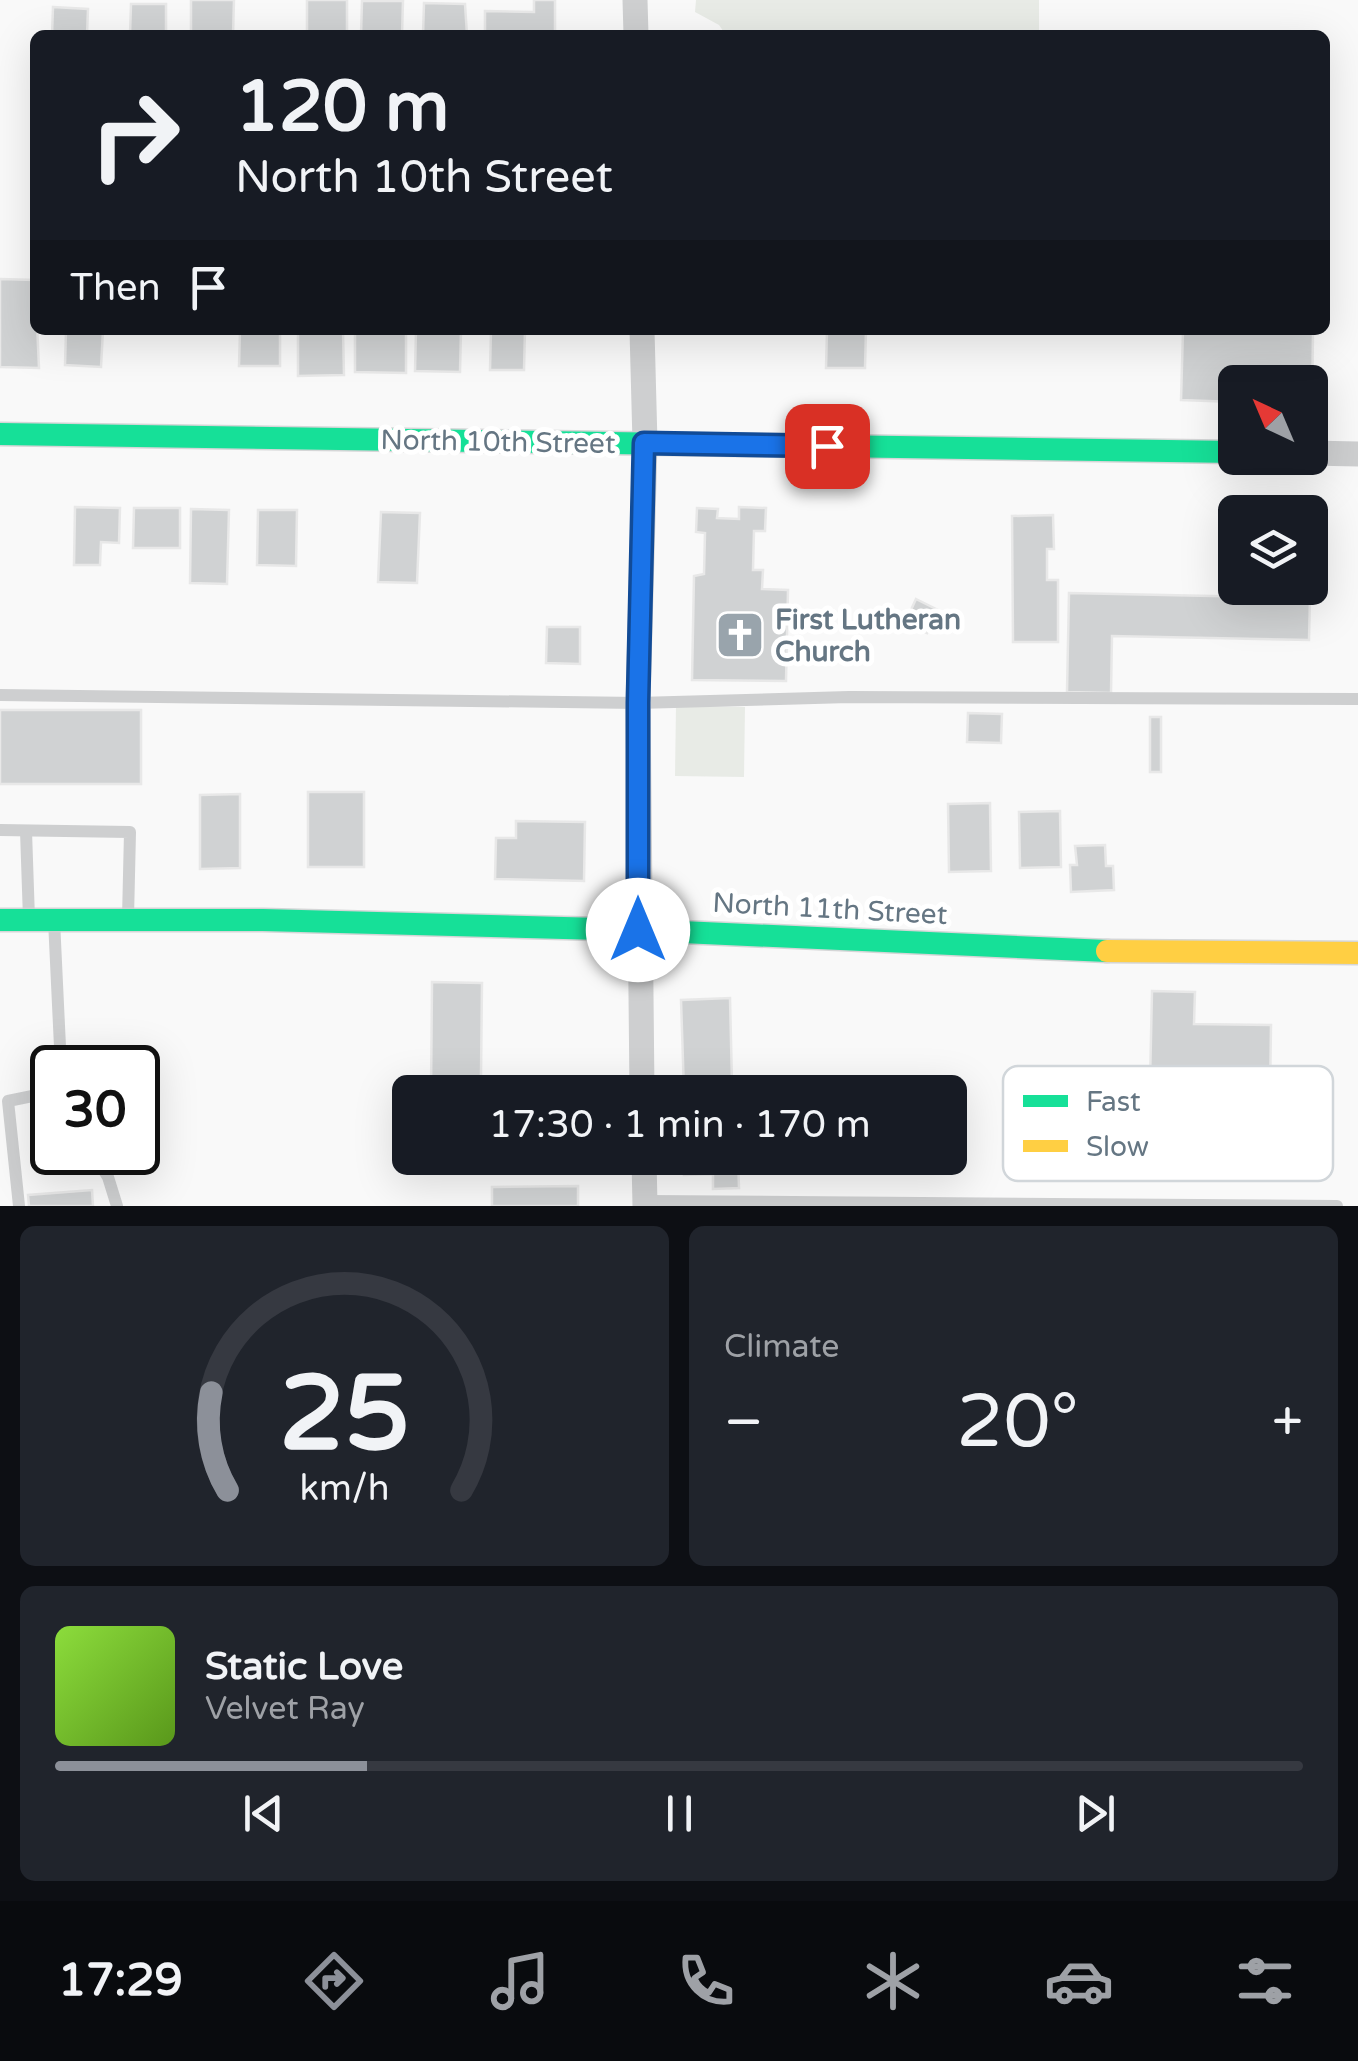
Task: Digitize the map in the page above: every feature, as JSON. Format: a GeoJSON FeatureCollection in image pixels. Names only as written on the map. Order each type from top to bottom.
{"type":"FeatureCollection","features":[{"type":"Feature","properties":{"kind":"street"},"geometry":{"type":"LineString","coordinates":[[636,0],[636,30]]}},
{"type":"Feature","properties":{"kind":"street"},"geometry":{"type":"LineString","coordinates":[[642,335],[644,443],[638,703],[642,1075]]}},
{"type":"Feature","properties":{"kind":"street","name":"North 10th Street"},"geometry":{"type":"LineString","coordinates":[[0,434],[1218,452]]}},
{"type":"Feature","properties":{"kind":"street"},"geometry":{"type":"LineString","coordinates":[[1328,453],[1358,454]]}},
{"type":"Feature","properties":{"kind":"street","name":"North 11th Street"},"geometry":{"type":"LineString","coordinates":[[0,920],[638,930],[1106,951],[1358,953]]}},
{"type":"Feature","properties":{"kind":"street"},"geometry":{"type":"LineString","coordinates":[[644,1175],[645,1204]]}},
{"type":"Feature","properties":{"kind":"lane"},"geometry":{"type":"LineString","coordinates":[[0,695],[638,703],[849,697],[1358,699]]}},
{"type":"Feature","properties":{"kind":"lane"},"geometry":{"type":"LineString","coordinates":[[0,830],[130,832],[128,920]]}},
{"type":"Feature","properties":{"kind":"lane"},"geometry":{"type":"LineString","coordinates":[[26,831],[29,920]]}},
{"type":"Feature","properties":{"kind":"lane"},"geometry":{"type":"LineString","coordinates":[[54,920],[60,1045]]}},
{"type":"Feature","properties":{"kind":"lane"},"geometry":{"type":"LineString","coordinates":[[19,1206],[4,1102],[30,1097]]}},
{"type":"Feature","properties":{"kind":"lane"},"geometry":{"type":"LineString","coordinates":[[0,1175],[16,1173]]}},
{"type":"Feature","properties":{"kind":"lane"},"geometry":{"type":"LineString","coordinates":[[107,1175],[117,1206]]}},
{"type":"Feature","properties":{"kind":"lane"},"geometry":{"type":"LineString","coordinates":[[645,1204],[1337,1206]]}},
{"type":"Feature","properties":{"kind":"shaded area"},"geometry":{"type":"Polygon","coordinates":[[[696,0],[1039,0],[1039,30],[722,30],[695,12],[696,0]]]}},
{"type":"Feature","properties":{"kind":"shaded area"},"geometry":{"type":"Polygon","coordinates":[[[676,706],[745,707],[744,777],[675,776],[676,706]]]}},
{"type":"Feature","properties":{"kind":"building"},"geometry":{"type":"Polygon","coordinates":[[[191,0],[234,0],[233,30],[191,30],[191,0]]]}},
{"type":"Feature","properties":{"kind":"building"},"geometry":{"type":"Polygon","coordinates":[[[307,0],[347,0],[347,30],[307,30],[307,0]]]}},
{"type":"Feature","properties":{"kind":"building"},"geometry":{"type":"Polygon","coordinates":[[[534,0],[555,0],[555,30],[485,30],[485,11],[534,12],[534,0]]]}},
{"type":"Feature","properties":{"kind":"building"},"geometry":{"type":"Polygon","coordinates":[[[362,1],[403,1],[402,30],[361,30],[362,1]]]}},
{"type":"Feature","properties":{"kind":"building"},"geometry":{"type":"Polygon","coordinates":[[[424,3],[465,4],[467,30],[423,30],[424,3]]]}},
{"type":"Feature","properties":{"kind":"building"},"geometry":{"type":"Polygon","coordinates":[[[131,4],[166,4],[166,30],[130,30],[131,4]]]}},
{"type":"Feature","properties":{"kind":"building"},"geometry":{"type":"Polygon","coordinates":[[[53,7],[88,9],[87,30],[52,30],[53,7]]]}},
{"type":"Feature","properties":{"kind":"building"},"geometry":{"type":"Polygon","coordinates":[[[0,279],[30,280],[30,335],[38,335],[39,368],[0,367],[0,279]]]}},
{"type":"Feature","properties":{"kind":"building"},"geometry":{"type":"Polygon","coordinates":[[[66,335],[103,335],[101,367],[65,365],[66,335]]]}},
{"type":"Feature","properties":{"kind":"building"},"geometry":{"type":"Polygon","coordinates":[[[240,335],[280,335],[280,366],[239,366],[240,335]]]}},
{"type":"Feature","properties":{"kind":"building"},"geometry":{"type":"Polygon","coordinates":[[[298,335],[343,335],[344,375],[298,376],[298,335]]]}},
{"type":"Feature","properties":{"kind":"building"},"geometry":{"type":"Polygon","coordinates":[[[355,335],[406,335],[406,373],[355,372],[355,335]]]}},
{"type":"Feature","properties":{"kind":"building"},"geometry":{"type":"Polygon","coordinates":[[[416,335],[461,335],[460,372],[415,371],[416,335]]]}},
{"type":"Feature","properties":{"kind":"building"},"geometry":{"type":"Polygon","coordinates":[[[491,335],[525,335],[524,370],[490,370],[491,335]]]}},
{"type":"Feature","properties":{"kind":"building"},"geometry":{"type":"Polygon","coordinates":[[[827,335],[866,335],[865,368],[826,368],[827,335]]]}},
{"type":"Feature","properties":{"kind":"building"},"geometry":{"type":"Polygon","coordinates":[[[1183,335],[1313,335],[1313,365],[1218,365],[1218,401],[1181,400],[1183,335]]]}},
{"type":"Feature","properties":{"kind":"building"},"geometry":{"type":"Polygon","coordinates":[[[75,507],[120,508],[119,543],[101,542],[100,565],[74,565],[75,507]]]}},
{"type":"Feature","properties":{"kind":"building","name":"First Lutheran Church"},"geometry":{"type":"Polygon","coordinates":[[[739,507],[766,508],[765,531],[754,531],[753,570],[763,570],[762,589],[788,590],[786,681],[692,680],[694,576],[704,574],[705,533],[696,532],[697,508],[718,509],[717,518],[739,519],[739,507]]]}},
{"type":"Feature","properties":{"kind":"building"},"geometry":{"type":"Polygon","coordinates":[[[134,508],[180,508],[180,548],[133,548],[134,508]]]}},
{"type":"Feature","properties":{"kind":"building"},"geometry":{"type":"Polygon","coordinates":[[[191,509],[229,510],[227,584],[190,583],[191,509]]]}},
{"type":"Feature","properties":{"kind":"building"},"geometry":{"type":"Polygon","coordinates":[[[258,510],[297,510],[296,566],[257,565],[258,510]]]}},
{"type":"Feature","properties":{"kind":"building"},"geometry":{"type":"Polygon","coordinates":[[[381,512],[420,513],[417,583],[378,582],[381,512]]]}},
{"type":"Feature","properties":{"kind":"building"},"geometry":{"type":"Polygon","coordinates":[[[1053,515],[1054,549],[1047,549],[1047,580],[1058,580],[1058,642],[1013,642],[1012,516],[1053,515]]]}},
{"type":"Feature","properties":{"kind":"building"},"geometry":{"type":"Polygon","coordinates":[[[1069,593],[1218,596],[1218,605],[1310,605],[1309,640],[1112,636],[1111,693],[1067,692],[1069,593]]]}},
{"type":"Feature","properties":{"kind":"building"},"geometry":{"type":"Polygon","coordinates":[[[916,599],[938,610],[927,633],[905,623],[916,599]]]}},
{"type":"Feature","properties":{"kind":"building"},"geometry":{"type":"Polygon","coordinates":[[[547,627],[580,627],[580,664],[546,663],[547,627]]]}},
{"type":"Feature","properties":{"kind":"building"},"geometry":{"type":"Polygon","coordinates":[[[0,710],[141,710],[141,784],[0,784],[0,710]]]}},
{"type":"Feature","properties":{"kind":"building"},"geometry":{"type":"Polygon","coordinates":[[[968,713],[1002,714],[1001,743],[967,742],[968,713]]]}},
{"type":"Feature","properties":{"kind":"building"},"geometry":{"type":"Polygon","coordinates":[[[1150,717],[1161,717],[1161,772],[1150,772],[1150,717]]]}},
{"type":"Feature","properties":{"kind":"building"},"geometry":{"type":"Polygon","coordinates":[[[308,792],[364,792],[364,867],[308,867],[308,792]]]}},
{"type":"Feature","properties":{"kind":"building"},"geometry":{"type":"Polygon","coordinates":[[[240,794],[240,868],[200,869],[200,795],[240,794]]]}},
{"type":"Feature","properties":{"kind":"building"},"geometry":{"type":"Polygon","coordinates":[[[990,803],[991,871],[949,872],[948,804],[990,803]]]}},
{"type":"Feature","properties":{"kind":"building"},"geometry":{"type":"Polygon","coordinates":[[[1060,811],[1061,867],[1020,868],[1019,812],[1060,811]]]}},
{"type":"Feature","properties":{"kind":"building"},"geometry":{"type":"Polygon","coordinates":[[[516,821],[585,822],[584,881],[495,879],[496,838],[516,838],[516,821]]]}},
{"type":"Feature","properties":{"kind":"building"},"geometry":{"type":"Polygon","coordinates":[[[1105,845],[1106,866],[1113,866],[1114,890],[1071,892],[1070,865],[1077,865],[1075,846],[1105,845]]]}},
{"type":"Feature","properties":{"kind":"building"},"geometry":{"type":"Polygon","coordinates":[[[432,982],[482,983],[481,1075],[431,1075],[432,982]]]}},
{"type":"Feature","properties":{"kind":"building"},"geometry":{"type":"Polygon","coordinates":[[[1152,991],[1195,992],[1194,1024],[1271,1025],[1270,1066],[1150,1066],[1152,991]]]}},
{"type":"Feature","properties":{"kind":"building"},"geometry":{"type":"Polygon","coordinates":[[[730,998],[732,1075],[683,1075],[681,1000],[730,998]]]}},
{"type":"Feature","properties":{"kind":"building"},"geometry":{"type":"Polygon","coordinates":[[[713,1175],[739,1175],[739,1188],[713,1189],[713,1175]]]}},
{"type":"Feature","properties":{"kind":"building"},"geometry":{"type":"Polygon","coordinates":[[[578,1186],[578,1206],[492,1206],[492,1187],[578,1186]]]}},
{"type":"Feature","properties":{"kind":"building"},"geometry":{"type":"Polygon","coordinates":[[[92,1190],[93,1206],[29,1206],[28,1195],[92,1190]]]}},
{"type":"Feature","properties":{"kind":"traffic: fast"},"geometry":{"type":"LineString","coordinates":[[0,434],[1218,452]]}},
{"type":"Feature","properties":{"kind":"traffic: fast"},"geometry":{"type":"LineString","coordinates":[[0,920],[263,920],[638,930],[1107,951]]}},
{"type":"Feature","properties":{"kind":"traffic: slow"},"geometry":{"type":"LineString","coordinates":[[1107,951],[1358,953]]}},
{"type":"Feature","properties":{"kind":"place","name":"First Lutheran Church"},"geometry":{"type":"Point","coordinates":[740,635]}},
{"type":"Feature","properties":{"kind":"route"},"geometry":{"type":"LineString","coordinates":[[638,930],[644,443],[827,446]]}}]}
